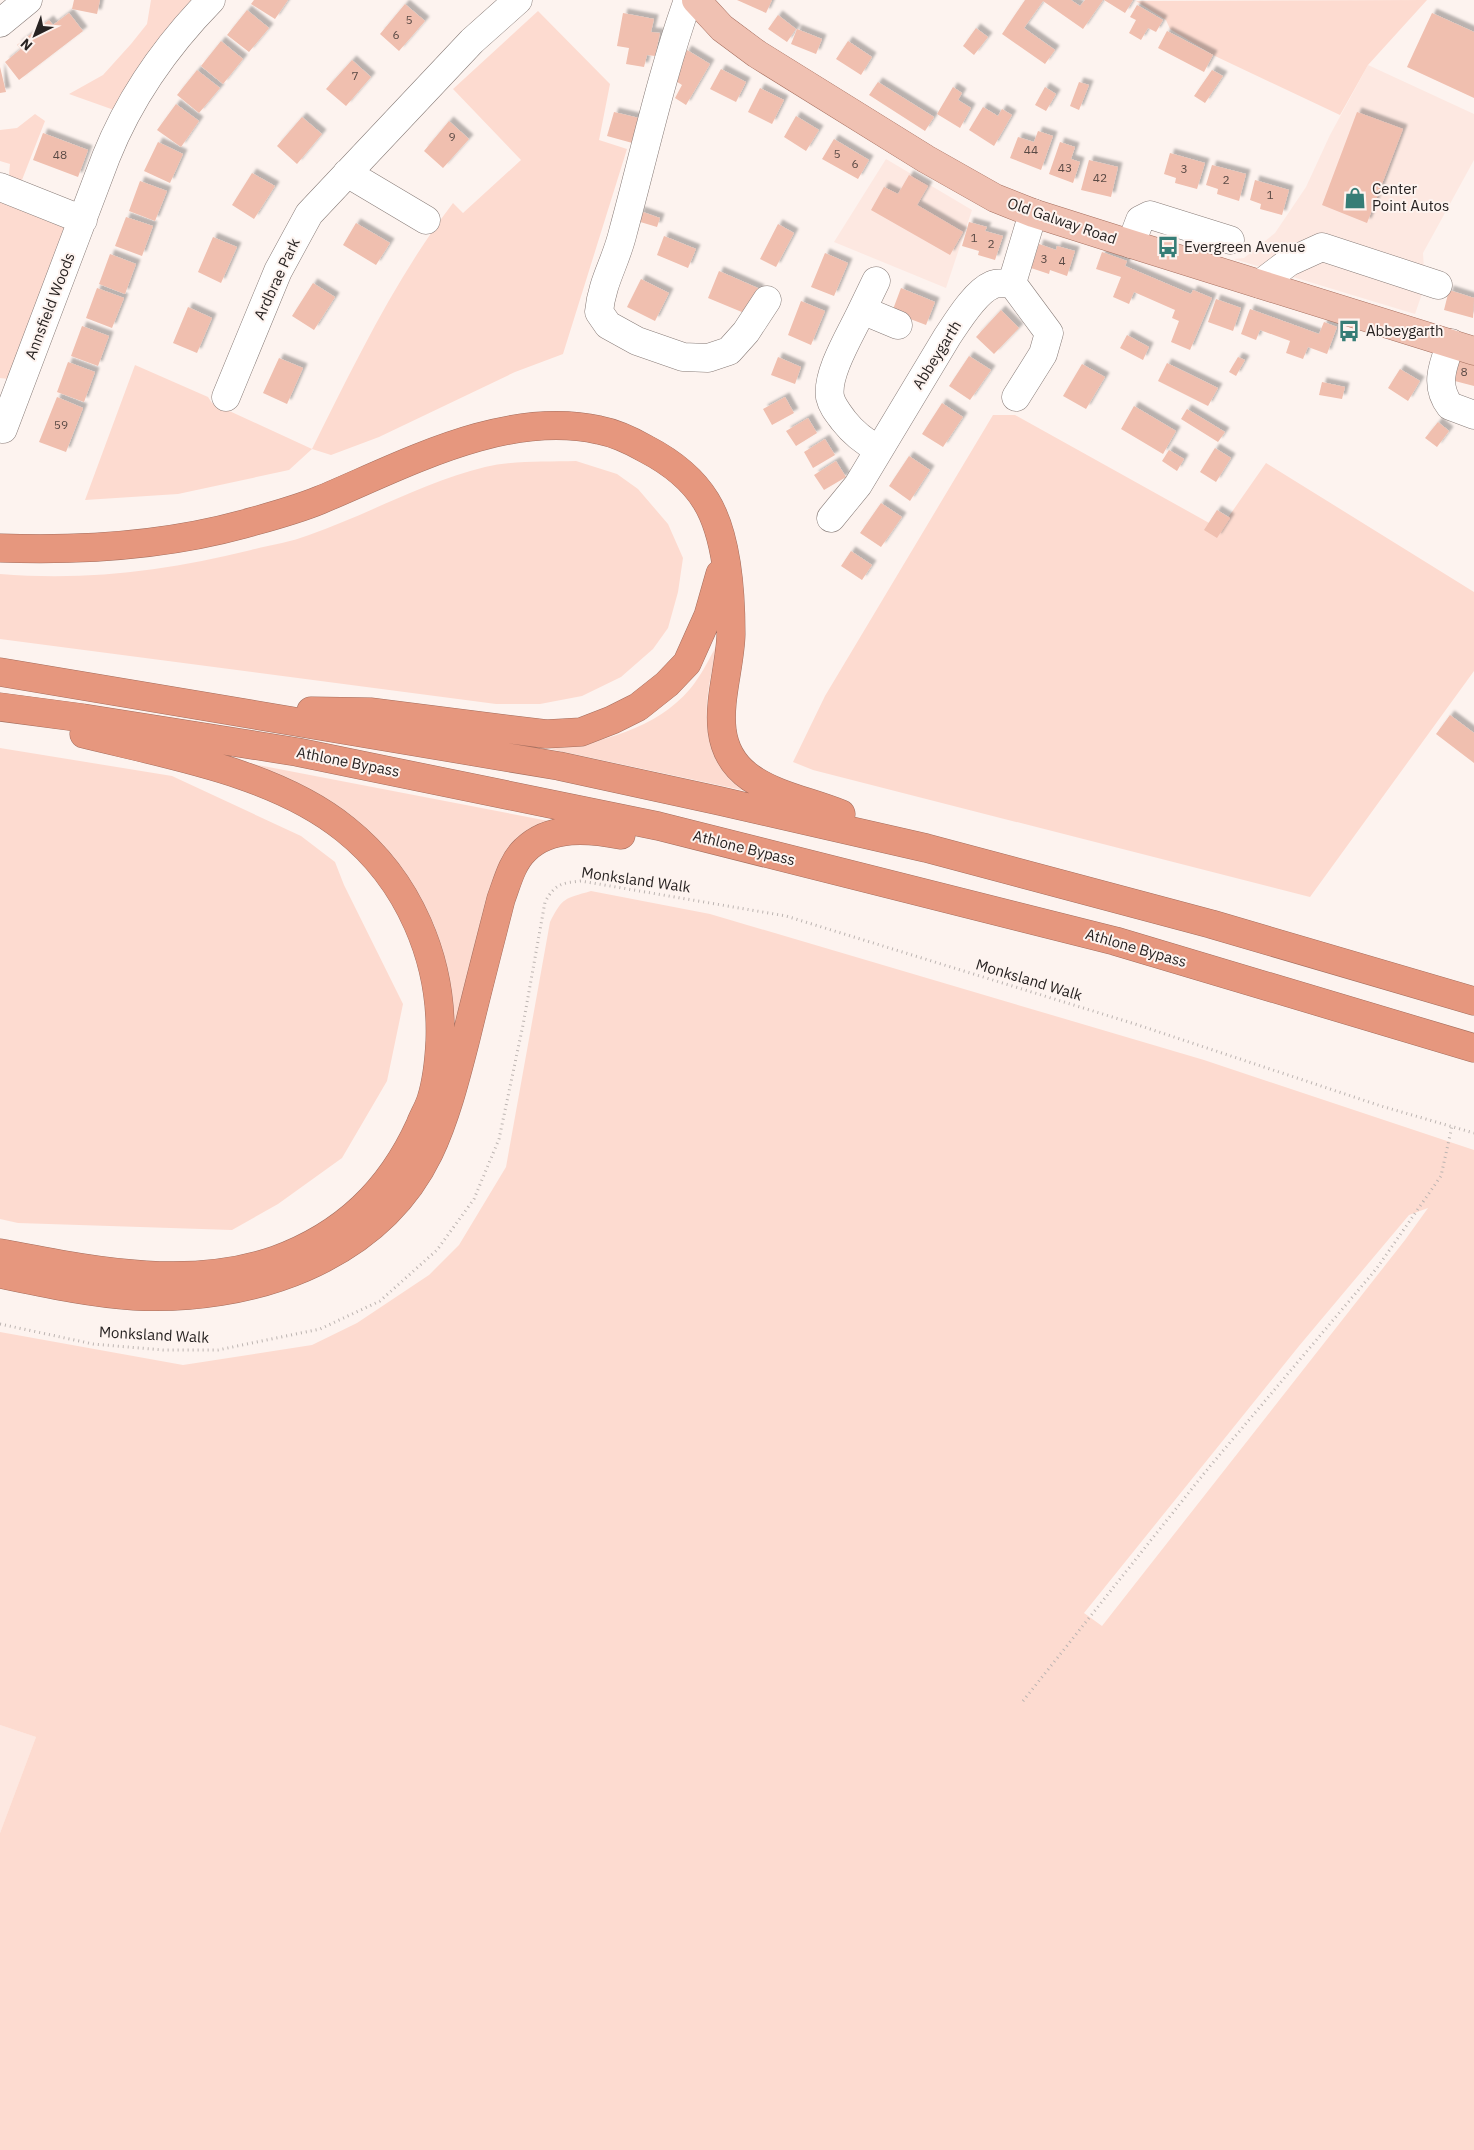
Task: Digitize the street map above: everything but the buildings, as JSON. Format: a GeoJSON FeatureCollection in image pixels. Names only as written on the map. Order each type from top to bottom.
{"type":"FeatureCollection","features":[{"type":"Feature","properties":{"kind":"highway"},"geometry":{"type":"LineString","coordinates":[[0,548],[66,550],[109,548],[152,544],[198,535],[243,524],[317,501],[425,454],[481,436],[530,427],[570,426],[600,430],[633,442],[664,458],[688,479],[705,499],[713,514],[726,553],[731,636],[720,709],[726,746],[736,764],[751,778],[781,793],[828,808],[926,848]]}},
{"type":"Feature","properties":{"kind":"highway"},"geometry":{"type":"LineString","coordinates":[[222,709],[370,712],[546,734],[581,732],[638,707],[667,684],[686,663],[708,616],[726,553]]}},
{"type":"Feature","properties":{"kind":"highway","name":"Athlone Bypass"},"geometry":{"type":"LineString","coordinates":[[0,672],[559,766],[926,848],[1211,924],[1474,1001]]}},
{"type":"Feature","properties":{"kind":"highway"},"geometry":{"type":"LineString","coordinates":[[0,709],[67,730],[220,769],[264,784],[307,804],[345,828],[376,858],[408,901],[427,943],[441,1017],[438,1064],[431,1100],[415,1136],[395,1173],[367,1204],[338,1229],[310,1244],[276,1260],[240,1270],[203,1275],[164,1276],[68,1266],[0,1253]]}},
{"type":"Feature","properties":{"kind":"highway","name":"Athlone Bypass"},"geometry":{"type":"LineString","coordinates":[[0,709],[83,718],[297,752],[658,826],[1114,941],[1474,1048]]}},
{"type":"Feature","properties":{"kind":"highway"},"geometry":{"type":"LineString","coordinates":[[0,1274],[87,1291],[135,1296],[190,1295],[246,1288],[283,1277],[320,1262],[361,1235],[397,1201],[429,1154],[442,1122],[455,1080],[501,899],[511,872],[524,851],[538,840],[561,832],[594,830],[668,845],[732,846]]}},
{"type":"Feature","properties":{"kind":"main road","name":"Old Galway Road"},"geometry":{"type":"LineString","coordinates":[[696,0],[730,35],[795,78],[970,185],[995,198],[1033,213],[1130,244],[1463,347]]}},
{"type":"Feature","properties":{"kind":"street"},"geometry":{"type":"LineString","coordinates":[[0,23],[28,0]]}},
{"type":"Feature","properties":{"kind":"street","name":"Annsfield Woods"},"geometry":{"type":"LineString","coordinates":[[3,429],[8,390],[83,220],[114,135],[143,82],[173,41],[211,0]]}},
{"type":"Feature","properties":{"kind":"street","name":"Ardbrae Park"},"geometry":{"type":"LineString","coordinates":[[226,397],[278,271],[309,214],[472,41],[518,0]]}},
{"type":"Feature","properties":{"kind":"street"},"geometry":{"type":"LineString","coordinates":[[688,0],[670,50],[622,236],[600,293],[598,312],[608,325],[637,341],[683,357],[708,358],[729,351],[746,332],[767,300]]}},
{"type":"Feature","properties":{"kind":"street"},"geometry":{"type":"LineString","coordinates":[[347,173],[426,220]]}},
{"type":"Feature","properties":{"kind":"street"},"geometry":{"type":"LineString","coordinates":[[0,187],[83,220]]}},
{"type":"Feature","properties":{"kind":"street"},"geometry":{"type":"LineString","coordinates":[[1016,397],[1042,354],[1048,333],[1012,284],[1033,213]]}},
{"type":"Feature","properties":{"kind":"street"},"geometry":{"type":"LineString","coordinates":[[1130,244],[1140,220],[1150,215],[1230,240]]}},
{"type":"Feature","properties":{"kind":"street"},"geometry":{"type":"LineString","coordinates":[[1260,284],[1289,262],[1322,247],[1438,285]]}},
{"type":"Feature","properties":{"kind":"street"},"geometry":{"type":"LineString","coordinates":[[876,281],[833,374],[830,397],[833,406],[856,434],[879,450]]}},
{"type":"Feature","properties":{"kind":"street","name":"Abbeygarth"},"geometry":{"type":"LineString","coordinates":[[831,518],[858,485],[947,337],[963,314],[980,294],[992,285],[1012,284]]}},
{"type":"Feature","properties":{"kind":"street"},"geometry":{"type":"LineString","coordinates":[[862,310],[898,325]]}},
{"type":"Feature","properties":{"kind":"street"},"geometry":{"type":"LineString","coordinates":[[1463,347],[1443,364],[1440,385],[1450,406],[1474,415]]}},
{"type":"Feature","properties":{"kind":"path","name":"Monksland Walk"},"geometry":{"type":"LineString","coordinates":[[0,1324],[93,1344],[163,1350],[218,1350],[320,1329],[380,1300],[437,1250],[474,1199],[499,1139],[523,1025],[545,902],[551,891],[562,883],[581,881],[786,916],[1135,1024],[1381,1106],[1474,1133]]}},
{"type":"Feature","properties":{"kind":"path"},"geometry":{"type":"LineString","coordinates":[[1023,1701],[1206,1471],[1377,1268],[1441,1176],[1452,1126]]}},
{"type":"Feature","properties":{"kind":"shaded area"},"geometry":{"type":"Polygon","coordinates":[[[151,0],[197,0],[114,110],[69,94],[103,75],[131,44],[147,24],[151,0]]]}},
{"type":"Feature","properties":{"kind":"shaded area"},"geometry":{"type":"Polygon","coordinates":[[[1427,0],[1368,65],[1340,115],[1215,56],[1170,29],[1166,20],[1136,1],[1427,0]]]}},
{"type":"Feature","properties":{"kind":"shaded area"},"geometry":{"type":"Polygon","coordinates":[[[538,11],[610,84],[599,140],[627,149],[563,354],[515,372],[379,437],[331,455],[312,449],[394,291],[432,231],[453,203],[463,213],[521,160],[453,89],[538,11]]]}},
{"type":"Feature","properties":{"kind":"shaded area"},"geometry":{"type":"Polygon","coordinates":[[[1368,65],[1474,114],[1474,160],[1423,253],[1425,285],[1415,314],[1234,259],[1244,258],[1275,233],[1306,187],[1330,135],[1368,65]]]}},
{"type":"Feature","properties":{"kind":"shaded area"},"geometry":{"type":"Polygon","coordinates":[[[35,114],[45,121],[20,185],[11,180],[9,174],[10,164],[0,161],[0,130],[17,128],[35,114]]]}},
{"type":"Feature","properties":{"kind":"shaded area"},"geometry":{"type":"Polygon","coordinates":[[[886,159],[972,210],[946,288],[834,242],[886,159]]]}},
{"type":"Feature","properties":{"kind":"shaded area"},"geometry":{"type":"Polygon","coordinates":[[[0,201],[65,226],[9,379],[0,378],[0,201]]]}},
{"type":"Feature","properties":{"kind":"shaded area"},"geometry":{"type":"Polygon","coordinates":[[[135,365],[208,397],[212,403],[312,449],[289,470],[178,494],[85,500],[135,365]]]}},
{"type":"Feature","properties":{"kind":"shaded area"},"geometry":{"type":"Polygon","coordinates":[[[993,415],[1015,415],[1220,529],[1266,463],[1474,592],[1474,671],[1310,897],[813,770],[793,762],[825,696],[993,415]]]}},
{"type":"Feature","properties":{"kind":"shaded area"},"geometry":{"type":"Polygon","coordinates":[[[576,461],[617,474],[638,489],[668,524],[683,558],[678,592],[668,628],[653,649],[621,677],[582,696],[540,704],[496,704],[0,639],[0,574],[32,576],[95,575],[188,564],[288,542],[331,527],[462,473],[485,467],[519,462],[576,461]]]}},
{"type":"Feature","properties":{"kind":"shaded area"},"geometry":{"type":"Polygon","coordinates":[[[718,643],[707,700],[708,729],[711,743],[719,761],[746,791],[550,749],[607,738],[644,724],[661,714],[690,689],[718,643]]]}},
{"type":"Feature","properties":{"kind":"shaded area"},"geometry":{"type":"Polygon","coordinates":[[[0,748],[172,776],[301,836],[335,862],[344,885],[403,1004],[387,1081],[342,1158],[278,1204],[232,1230],[18,1223],[0,1219],[0,748]]]}},
{"type":"Feature","properties":{"kind":"shaded area"},"geometry":{"type":"Polygon","coordinates":[[[242,762],[554,822],[537,833],[452,1063],[446,963],[435,927],[422,900],[404,872],[378,843],[242,762]]]}},
{"type":"Feature","properties":{"kind":"shaded area"},"geometry":{"type":"Polygon","coordinates":[[[591,891],[710,914],[1204,1060],[1474,1150],[1474,2150],[0,2150],[0,1833],[36,1737],[0,1725],[0,1332],[183,1365],[312,1345],[357,1323],[429,1275],[459,1245],[506,1167],[550,922],[565,900],[591,891]],[[1428,1208],[1409,1215],[1299,1346],[1084,1613],[1102,1626],[1405,1240],[1428,1208]]]}},
{"type":"Feature","properties":{"kind":"shaded area"},"geometry":{"type":"Polygon","coordinates":[[[0,1725],[36,1737],[0,1833],[0,1725]]]}},
{"type":"Feature","properties":{"kind":"place","name":"Center Point Autos"},"geometry":{"type":"Point","coordinates":[1355,198]}},
{"type":"Feature","properties":{"kind":"place","name":"Evergreen Avenue"},"geometry":{"type":"Point","coordinates":[1168,247]}},
{"type":"Feature","properties":{"kind":"place","name":"Abbeygarth"},"geometry":{"type":"Point","coordinates":[1349,331]}}]}
